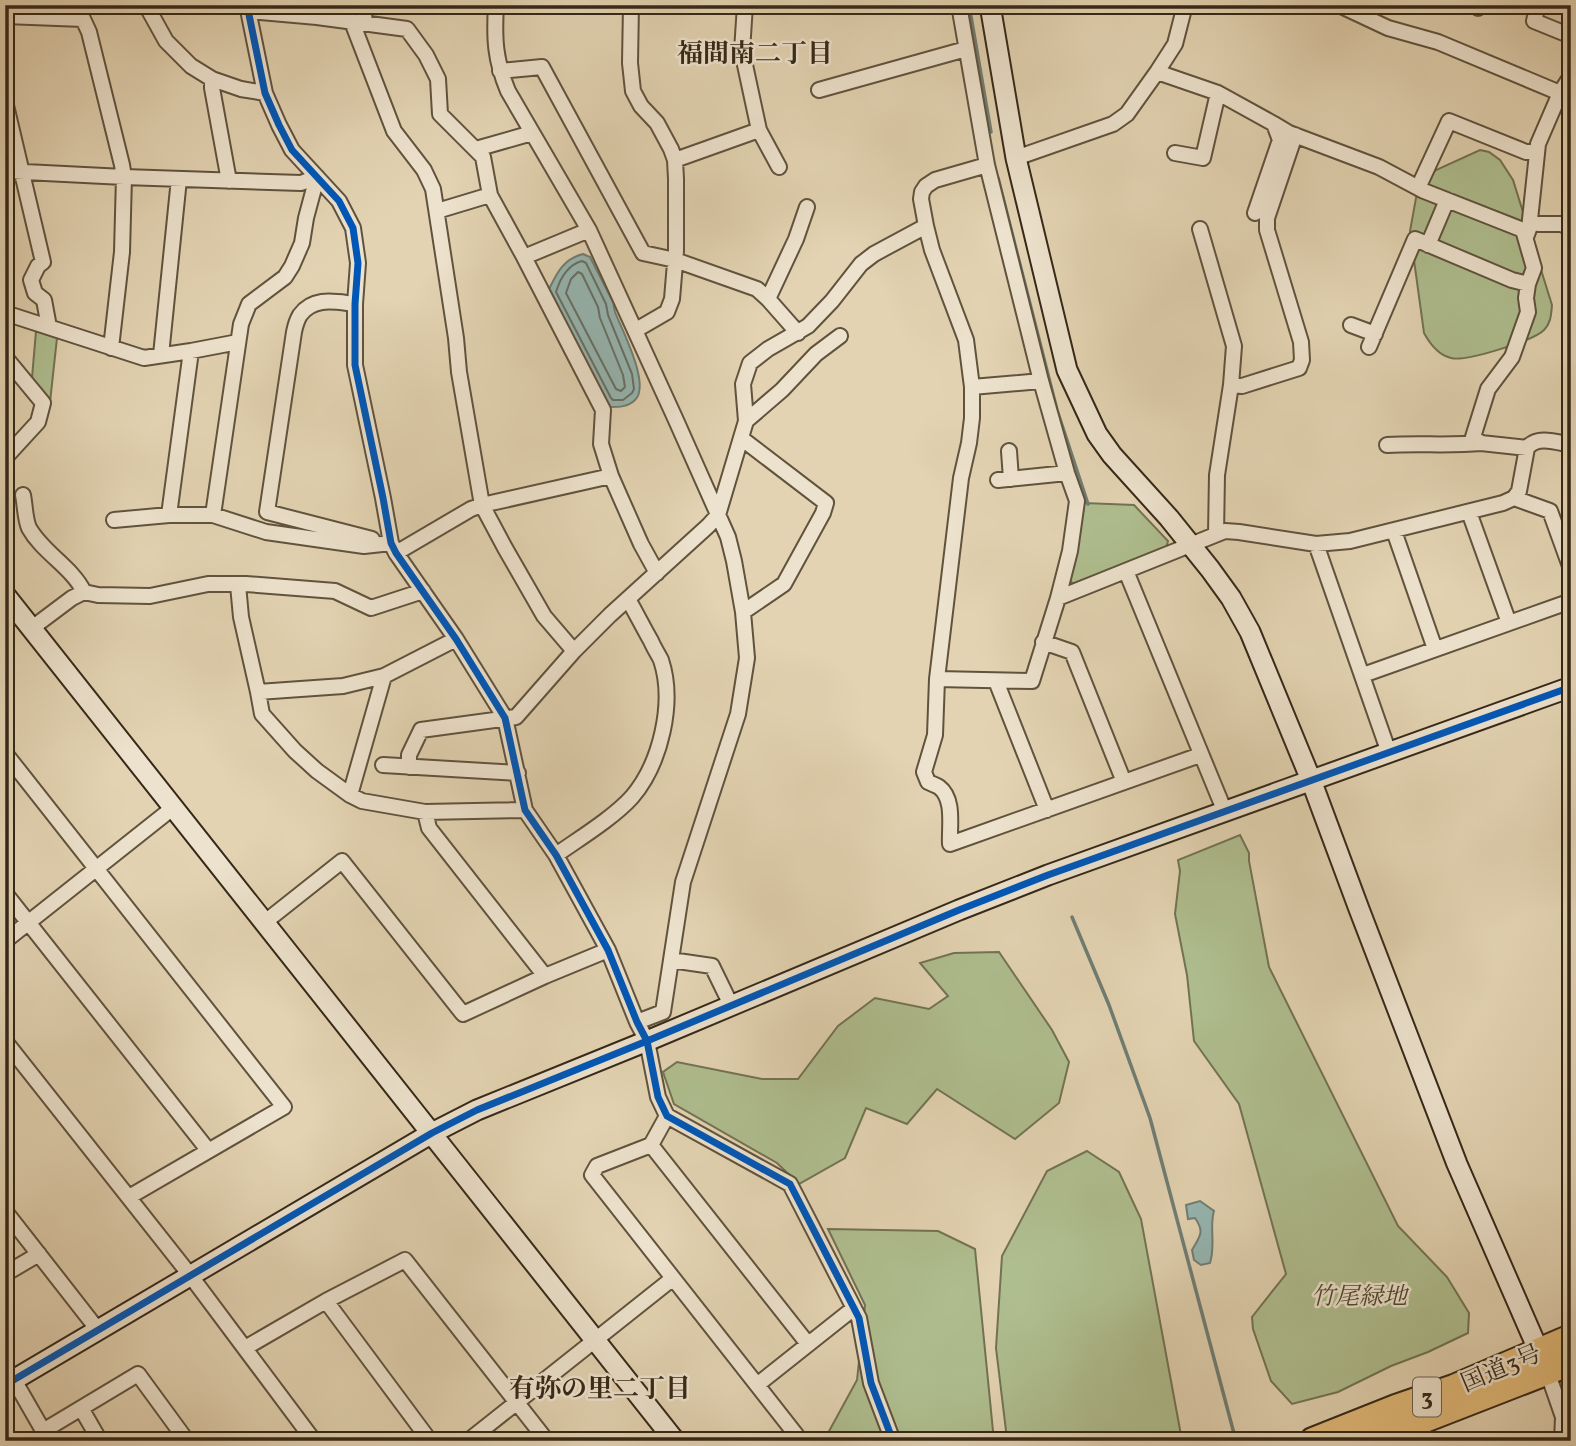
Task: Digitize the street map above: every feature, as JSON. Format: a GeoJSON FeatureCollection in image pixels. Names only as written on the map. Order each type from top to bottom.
{"type":"FeatureCollection","features":[{"type":"Feature","properties":{"kind":"highway","name":"国道3号"},"geometry":{"type":"LineString","coordinates":[[1368,1441],[1553,1361],[1571,1338]]}},
{"type":"Feature","properties":{"kind":"highway","name":"国道3号"},"geometry":{"type":"LineString","coordinates":[[1313,1441],[1454,1388],[1553,1361]]}},
{"type":"Feature","properties":{"kind":"street"},"geometry":{"type":"LineString","coordinates":[[146,5],[166,41],[191,66],[212,79],[241,89],[265,93]]}},
{"type":"Feature","properties":{"kind":"street"},"geometry":{"type":"LineString","coordinates":[[363,5],[359,22],[394,131],[424,170],[433,189],[459,372],[482,505],[544,616],[574,651]]}},
{"type":"Feature","properties":{"kind":"street"},"geometry":{"type":"LineString","coordinates":[[496,5],[495,49],[508,91],[590,230],[636,330],[728,537],[743,612],[747,658],[738,714],[683,882],[663,1013],[637,1022]]}},
{"type":"Feature","properties":{"kind":"street"},"geometry":{"type":"LineString","coordinates":[[631,5],[630,63],[633,91],[641,106],[657,123],[675,160],[676,251],[672,299],[667,312],[636,330]]}},
{"type":"Feature","properties":{"kind":"street"},"geometry":{"type":"LineString","coordinates":[[745,5],[742,51],[759,130],[779,167]]}},
{"type":"Feature","properties":{"kind":"street"},"geometry":{"type":"LineString","coordinates":[[990,5],[1016,158],[1067,370],[1097,435],[1192,545],[1231,598],[1250,632],[1311,780],[1457,1164],[1553,1361],[1563,1417],[1562,1441]]}},
{"type":"Feature","properties":{"kind":"street"},"geometry":{"type":"LineString","coordinates":[[1016,158],[1113,124],[1127,114],[1175,44],[1185,5]]}},
{"type":"Feature","properties":{"kind":"street"},"geometry":{"type":"LineString","coordinates":[[1538,5],[1534,21],[1571,36]]}},
{"type":"Feature","properties":{"kind":"street"},"geometry":{"type":"LineString","coordinates":[[937,679],[1031,681],[1058,598],[1070,551],[1077,501],[1066,473],[1041,381],[987,165],[960,6]]}},
{"type":"Feature","properties":{"kind":"street"},"geometry":{"type":"LineString","coordinates":[[1347,7],[1388,28],[1438,42],[1560,93]]}},
{"type":"Feature","properties":{"kind":"street"},"geometry":{"type":"LineString","coordinates":[[657,573],[611,476],[601,444],[603,410],[490,195],[483,157],[440,114],[438,79],[426,55],[407,29],[359,22],[316,11],[248,8],[265,93],[292,150],[339,201],[353,228],[358,263],[355,365],[393,548],[456,639],[505,718],[526,810],[556,855],[608,950],[647,1041],[658,1097],[667,1116],[790,1184],[859,1318],[870,1383],[892,1441]]}},
{"type":"Feature","properties":{"kind":"street"},"geometry":{"type":"LineString","coordinates":[[5,16],[83,19],[89,32],[124,177],[122,252],[111,348]]}},
{"type":"Feature","properties":{"kind":"street"},"geometry":{"type":"LineString","coordinates":[[819,90],[966,49]]}},
{"type":"Feature","properties":{"kind":"street"},"geometry":{"type":"LineString","coordinates":[[500,71],[542,67],[643,253],[675,260],[757,289],[798,333]]}},
{"type":"Feature","properties":{"kind":"street"},"geometry":{"type":"LineString","coordinates":[[1157,72],[1218,93],[1295,135],[1379,167],[1419,188],[1523,230],[1534,268],[1526,298],[1528,312],[1512,358],[1488,389],[1473,437],[1481,443]]}},
{"type":"Feature","properties":{"kind":"street"},"geometry":{"type":"LineString","coordinates":[[1526,237],[1538,144],[1560,93],[1571,76]]}},
{"type":"Feature","properties":{"kind":"street"},"geometry":{"type":"LineString","coordinates":[[212,79],[229,181]]}},
{"type":"Feature","properties":{"kind":"street"},"geometry":{"type":"LineString","coordinates":[[1175,153],[1203,158],[1218,93]]}},
{"type":"Feature","properties":{"kind":"street"},"geometry":{"type":"LineString","coordinates":[[5,100],[43,261],[31,280],[35,293],[44,300],[49,327]]}},
{"type":"Feature","properties":{"kind":"street"},"geometry":{"type":"LineString","coordinates":[[1419,188],[1449,121],[1526,152],[1537,152]]}},
{"type":"Feature","properties":{"kind":"street"},"geometry":{"type":"LineString","coordinates":[[1255,213],[1280,140],[1274,124]]}},
{"type":"Feature","properties":{"kind":"street"},"geometry":{"type":"LineString","coordinates":[[675,160],[759,130]]}},
{"type":"Feature","properties":{"kind":"street"},"geometry":{"type":"LineString","coordinates":[[477,149],[532,133]]}},
{"type":"Feature","properties":{"kind":"street"},"geometry":{"type":"LineString","coordinates":[[1231,385],[1242,386],[1299,368],[1302,360],[1301,342],[1267,230],[1267,218],[1295,135]]}},
{"type":"Feature","properties":{"kind":"street"},"geometry":{"type":"LineString","coordinates":[[987,165],[935,180],[926,186],[921,200],[932,250],[966,340],[972,387],[972,418],[961,478],[937,679],[935,735],[924,772],[928,782],[946,795],[950,844],[1200,755]]}},
{"type":"Feature","properties":{"kind":"street"},"geometry":{"type":"LineString","coordinates":[[5,171],[301,183],[317,177]]}},
{"type":"Feature","properties":{"kind":"street"},"geometry":{"type":"LineString","coordinates":[[213,515],[241,324],[249,304],[285,277],[292,266],[302,243],[317,177]]}},
{"type":"Feature","properties":{"kind":"street"},"geometry":{"type":"LineString","coordinates":[[161,355],[179,179]]}},
{"type":"Feature","properties":{"kind":"street"},"geometry":{"type":"LineString","coordinates":[[437,211],[490,195]]}},
{"type":"Feature","properties":{"kind":"street"},"geometry":{"type":"LineString","coordinates":[[1428,244],[1447,200]]}},
{"type":"Feature","properties":{"kind":"street"},"geometry":{"type":"LineString","coordinates":[[768,299],[796,239],[807,207]]}},
{"type":"Feature","properties":{"kind":"street"},"geometry":{"type":"LineString","coordinates":[[1538,224],[1561,224],[1571,228]]}},
{"type":"Feature","properties":{"kind":"street"},"geometry":{"type":"LineString","coordinates":[[409,767],[409,755],[421,730],[516,718],[574,651],[708,526],[718,515],[746,421],[743,384],[750,363],[768,349],[808,326],[861,264],[926,226]]}},
{"type":"Feature","properties":{"kind":"street"},"geometry":{"type":"LineString","coordinates":[[1200,229],[1234,346],[1231,385],[1217,475],[1216,534]]}},
{"type":"Feature","properties":{"kind":"street"},"geometry":{"type":"LineString","coordinates":[[524,257],[590,230]]}},
{"type":"Feature","properties":{"kind":"street"},"geometry":{"type":"LineString","coordinates":[[1351,325],[1372,341],[1415,239],[1512,280],[1528,284]]}},
{"type":"Feature","properties":{"kind":"street"},"geometry":{"type":"LineString","coordinates":[[355,304],[324,301],[313,304],[300,315],[293,332],[267,512],[393,548]]}},
{"type":"Feature","properties":{"kind":"street"},"geometry":{"type":"LineString","coordinates":[[5,313],[144,358],[238,342]]}},
{"type":"Feature","properties":{"kind":"street"},"geometry":{"type":"LineString","coordinates":[[746,421],[782,390],[816,354],[840,336]]}},
{"type":"Feature","properties":{"kind":"street"},"geometry":{"type":"LineString","coordinates":[[169,515],[191,351]]}},
{"type":"Feature","properties":{"kind":"street"},"geometry":{"type":"LineString","coordinates":[[5,357],[43,403],[38,422],[5,458]]}},
{"type":"Feature","properties":{"kind":"street"},"geometry":{"type":"LineString","coordinates":[[972,387],[1041,381]]}},
{"type":"Feature","properties":{"kind":"street"},"geometry":{"type":"LineString","coordinates":[[741,438],[825,503],[823,513],[784,584],[743,612]]}},
{"type":"Feature","properties":{"kind":"street"},"geometry":{"type":"LineString","coordinates":[[1058,598],[1225,531],[1316,544],[1350,541],[1503,503],[1514,498],[1519,491],[1527,448],[1531,442],[1537,440],[1571,444]]}},
{"type":"Feature","properties":{"kind":"street"},"geometry":{"type":"LineString","coordinates":[[1387,445],[1481,443],[1527,448]]}},
{"type":"Feature","properties":{"kind":"street"},"geometry":{"type":"LineString","coordinates":[[1009,451],[1005,479],[1066,473]]}},
{"type":"Feature","properties":{"kind":"street"},"geometry":{"type":"LineString","coordinates":[[114,520],[169,515],[213,515],[266,532],[393,548],[482,505],[611,476]]}},
{"type":"Feature","properties":{"kind":"street"},"geometry":{"type":"LineString","coordinates":[[23,495],[29,527],[51,555],[79,581],[85,592]]}},
{"type":"Feature","properties":{"kind":"street"},"geometry":{"type":"LineString","coordinates":[[1514,498],[1550,511],[1571,569]]}},
{"type":"Feature","properties":{"kind":"street"},"geometry":{"type":"LineString","coordinates":[[1469,512],[1508,624]]}},
{"type":"Feature","properties":{"kind":"street"},"geometry":{"type":"LineString","coordinates":[[1394,531],[1436,649]]}},
{"type":"Feature","properties":{"kind":"street"},"geometry":{"type":"LineString","coordinates":[[1316,544],[1390,753]]}},
{"type":"Feature","properties":{"kind":"street"},"geometry":{"type":"LineString","coordinates":[[1126,571],[1225,812]]}},
{"type":"Feature","properties":{"kind":"street"},"geometry":{"type":"LineString","coordinates":[[32,628],[72,598],[85,592],[98,595],[150,596],[208,584],[246,584],[335,591],[370,608],[423,591]]}},
{"type":"Feature","properties":{"kind":"street"},"geometry":{"type":"LineString","coordinates":[[238,585],[241,617],[261,714],[317,771],[350,795],[376,804],[425,812],[526,810]]}},
{"type":"Feature","properties":{"kind":"street"},"geometry":{"type":"LineString","coordinates":[[5,594],[675,1441]]}},
{"type":"Feature","properties":{"kind":"street"},"geometry":{"type":"LineString","coordinates":[[556,855],[634,795],[660,745],[666,706],[660,660],[628,599]]}},
{"type":"Feature","properties":{"kind":"street"},"geometry":{"type":"LineString","coordinates":[[1363,675],[1571,601]]}},
{"type":"Feature","properties":{"kind":"street"},"geometry":{"type":"LineString","coordinates":[[258,692],[344,686],[384,676],[456,639]]}},
{"type":"Feature","properties":{"kind":"street"},"geometry":{"type":"LineString","coordinates":[[1043,642],[1072,652],[1124,782]]}},
{"type":"Feature","properties":{"kind":"street"},"geometry":{"type":"LineString","coordinates":[[350,795],[384,676]]}},
{"type":"Feature","properties":{"kind":"street"},"geometry":{"type":"LineString","coordinates":[[996,681],[1047,810]]}},
{"type":"Feature","properties":{"kind":"street"},"geometry":{"type":"LineString","coordinates":[[187,1441],[138,1374],[81,1408],[46,1436],[10,1382],[432,1133],[477,1110],[1048,875],[1571,687]]}},
{"type":"Feature","properties":{"kind":"street"},"geometry":{"type":"LineString","coordinates":[[5,753],[284,1107],[129,1197]]}},
{"type":"Feature","properties":{"kind":"street"},"geometry":{"type":"LineString","coordinates":[[383,765],[518,773]]}},
{"type":"Feature","properties":{"kind":"street"},"geometry":{"type":"LineString","coordinates":[[5,941],[174,807]]}},
{"type":"Feature","properties":{"kind":"street"},"geometry":{"type":"LineString","coordinates":[[425,812],[429,828],[545,976]]}},
{"type":"Feature","properties":{"kind":"street"},"geometry":{"type":"LineString","coordinates":[[265,922],[342,861],[463,1014],[608,950]]}},
{"type":"Feature","properties":{"kind":"street"},"geometry":{"type":"LineString","coordinates":[[5,893],[208,1150]]}},
{"type":"Feature","properties":{"kind":"street"},"geometry":{"type":"LineString","coordinates":[[671,960],[712,966],[731,1005]]}},
{"type":"Feature","properties":{"kind":"street"},"geometry":{"type":"LineString","coordinates":[[5,1041],[190,1275],[314,1441]]}},
{"type":"Feature","properties":{"kind":"street"},"geometry":{"type":"LineString","coordinates":[[667,1116],[651,1145],[597,1166],[592,1175],[801,1441]]}},
{"type":"Feature","properties":{"kind":"street"},"geometry":{"type":"LineString","coordinates":[[651,1145],[808,1344]]}},
{"type":"Feature","properties":{"kind":"street"},"geometry":{"type":"LineString","coordinates":[[5,1211],[98,1330]]}},
{"type":"Feature","properties":{"kind":"street"},"geometry":{"type":"LineString","coordinates":[[5,1275],[39,1254]]}},
{"type":"Feature","properties":{"kind":"street"},"geometry":{"type":"LineString","coordinates":[[244,1348],[405,1260],[547,1441]]}},
{"type":"Feature","properties":{"kind":"street"},"geometry":{"type":"LineString","coordinates":[[468,1441],[672,1279]]}},
{"type":"Feature","properties":{"kind":"street"},"geometry":{"type":"LineString","coordinates":[[326,1301],[429,1441]]}},
{"type":"Feature","properties":{"kind":"street"},"geometry":{"type":"LineString","coordinates":[[757,1385],[854,1308]]}},
{"type":"Feature","properties":{"kind":"street"},"geometry":{"type":"LineString","coordinates":[[81,1408],[100,1441]]}},
{"type":"Feature","properties":{"kind":"green space"},"geometry":{"type":"Polygon","coordinates":[[[1480,150],[1489,152],[1500,160],[1513,180],[1552,305],[1551,315],[1544,330],[1527,340],[1484,354],[1451,358],[1435,348],[1424,333],[1410,231],[1416,198],[1425,179],[1436,170],[1480,150]]]}},
{"type":"Feature","properties":{"kind":"green space"},"geometry":{"type":"Polygon","coordinates":[[[36,331],[57,338],[50,402],[32,378],[36,331]]]}},
{"type":"Feature","properties":{"kind":"green space"},"geometry":{"type":"Polygon","coordinates":[[[1084,503],[1134,505],[1168,541],[1166,549],[1075,584],[1068,581],[1084,503]]]}},
{"type":"Feature","properties":{"kind":"green space","name":"竹尾緑地"},"geometry":{"type":"Polygon","coordinates":[[[1240,835],[1249,853],[1269,967],[1398,1226],[1447,1277],[1469,1313],[1468,1333],[1338,1392],[1292,1404],[1271,1381],[1253,1329],[1252,1317],[1286,1274],[1239,1104],[1194,1041],[1187,975],[1175,914],[1180,871],[1178,860],[1240,835]]]}},
{"type":"Feature","properties":{"kind":"green space"},"geometry":{"type":"Polygon","coordinates":[[[999,952],[1052,1030],[1069,1062],[1059,1103],[1015,1139],[937,1089],[907,1124],[866,1108],[845,1158],[799,1184],[777,1163],[674,1104],[663,1072],[677,1062],[762,1079],[798,1079],[838,1026],[875,998],[929,1009],[948,996],[920,963],[954,953],[999,952]]]}},
{"type":"Feature","properties":{"kind":"green space"},"geometry":{"type":"Polygon","coordinates":[[[1087,1151],[1119,1172],[1141,1219],[1181,1435],[1175,1441],[1007,1439],[996,1348],[1002,1256],[1047,1171],[1087,1151]]]}},
{"type":"Feature","properties":{"kind":"green space"},"geometry":{"type":"Polygon","coordinates":[[[828,1229],[938,1231],[975,1249],[994,1441],[832,1441],[827,1435],[857,1380],[865,1305],[828,1229]]]}},
{"type":"Feature","properties":{"kind":"water"},"geometry":{"type":"Polygon","coordinates":[[[583,254],[590,257],[613,302],[638,370],[639,393],[635,400],[620,407],[609,407],[548,291],[566,263],[583,254]]]}},
{"type":"Feature","properties":{"kind":"water"},"geometry":{"type":"Polygon","coordinates":[[[1200,1201],[1214,1211],[1210,1263],[1201,1265],[1194,1260],[1192,1250],[1199,1237],[1200,1227],[1195,1218],[1188,1219],[1186,1205],[1200,1201]]]}},
{"type":"Feature","properties":{"kind":"waterway"},"geometry":{"type":"LineString","coordinates":[[969,5],[991,132]]}},
{"type":"Feature","properties":{"kind":"waterway"},"geometry":{"type":"LineString","coordinates":[[998,178],[1057,410],[1088,504]]}},
{"type":"Feature","properties":{"kind":"waterway"},"geometry":{"type":"LineString","coordinates":[[1072,917],[1109,1005],[1150,1118],[1236,1441]]}},
{"type":"Feature","properties":{"kind":"cycle path"},"geometry":{"type":"LineString","coordinates":[[247,5],[265,93],[279,125],[292,150],[339,201],[353,228],[358,263],[355,365],[391,543],[505,718],[525,810],[556,855],[608,950],[647,1041],[658,1097],[667,1116],[790,1184],[859,1318],[871,1383],[893,1441]]}},
{"type":"Feature","properties":{"kind":"cycle path"},"geometry":{"type":"LineString","coordinates":[[5,1385],[432,1133],[477,1110],[1048,875],[1571,687]]}},
{"type":"Feature","properties":{"kind":"district","name":"福間南二丁目"},"geometry":{"type":"Point","coordinates":[755,53]}},
{"type":"Feature","properties":{"kind":"district","name":"有弥の里二丁目"},"geometry":{"type":"Point","coordinates":[600,1388]}}]}
